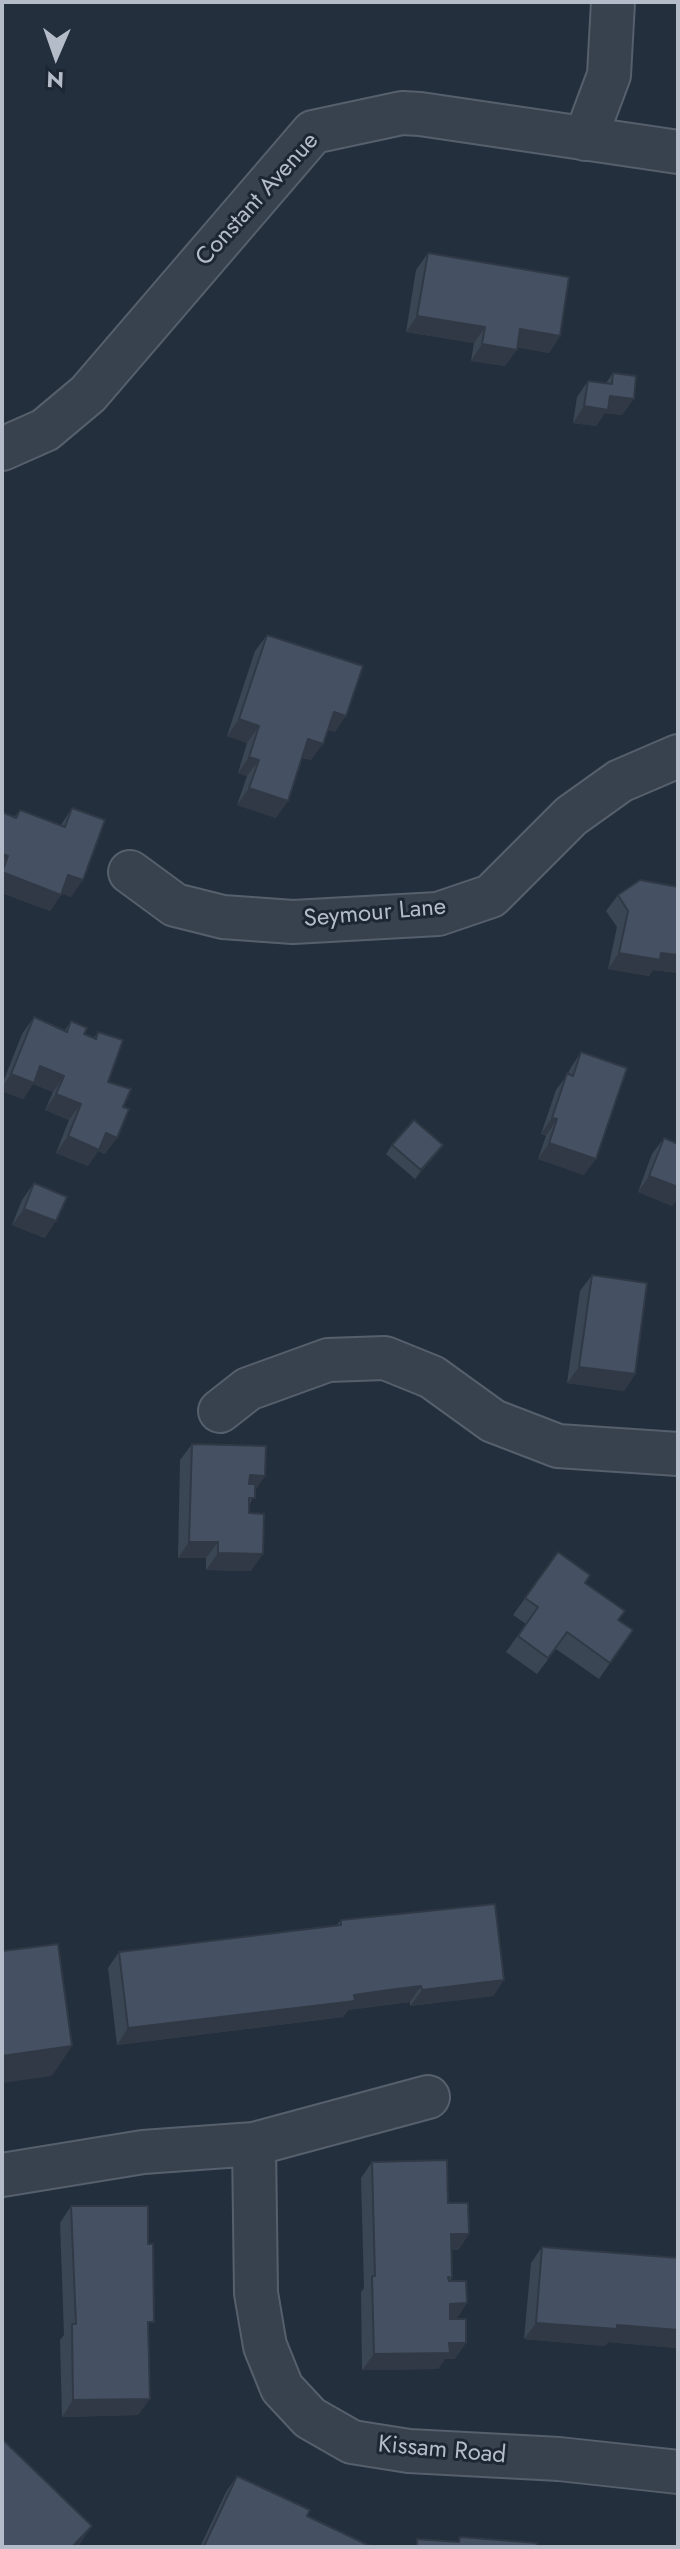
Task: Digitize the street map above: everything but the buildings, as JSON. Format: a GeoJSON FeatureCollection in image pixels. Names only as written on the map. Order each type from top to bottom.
{"type":"FeatureCollection","features":[{"type":"Feature","properties":{"kind":"street"},"geometry":{"type":"LineString","coordinates":[[585,139],[609,75],[613,2]]}},
{"type":"Feature","properties":{"kind":"street","name":"Constant Avenue"},"geometry":{"type":"LineString","coordinates":[[2,449],[45,430],[88,394],[313,132],[411,113],[678,152]]}},
{"type":"Feature","properties":{"kind":"street","name":"Seymour Lane"},"geometry":{"type":"LineString","coordinates":[[130,872],[175,905],[223,917],[293,922],[438,914],[491,896],[571,816],[620,781],[678,756]]}},
{"type":"Feature","properties":{"kind":"street"},"geometry":{"type":"LineString","coordinates":[[220,1411],[248,1389],[328,1360],[385,1358],[432,1377],[493,1421],[558,1446],[678,1454]]}},
{"type":"Feature","properties":{"kind":"street"},"geometry":{"type":"LineString","coordinates":[[2,2175],[143,2152],[254,2144],[428,2097]]}},
{"type":"Feature","properties":{"kind":"street","name":"Kissam Road"},"geometry":{"type":"LineString","coordinates":[[254,2144],[256,2293],[265,2346],[282,2388],[310,2418],[352,2442],[409,2451],[559,2459],[678,2472]]}}]}
